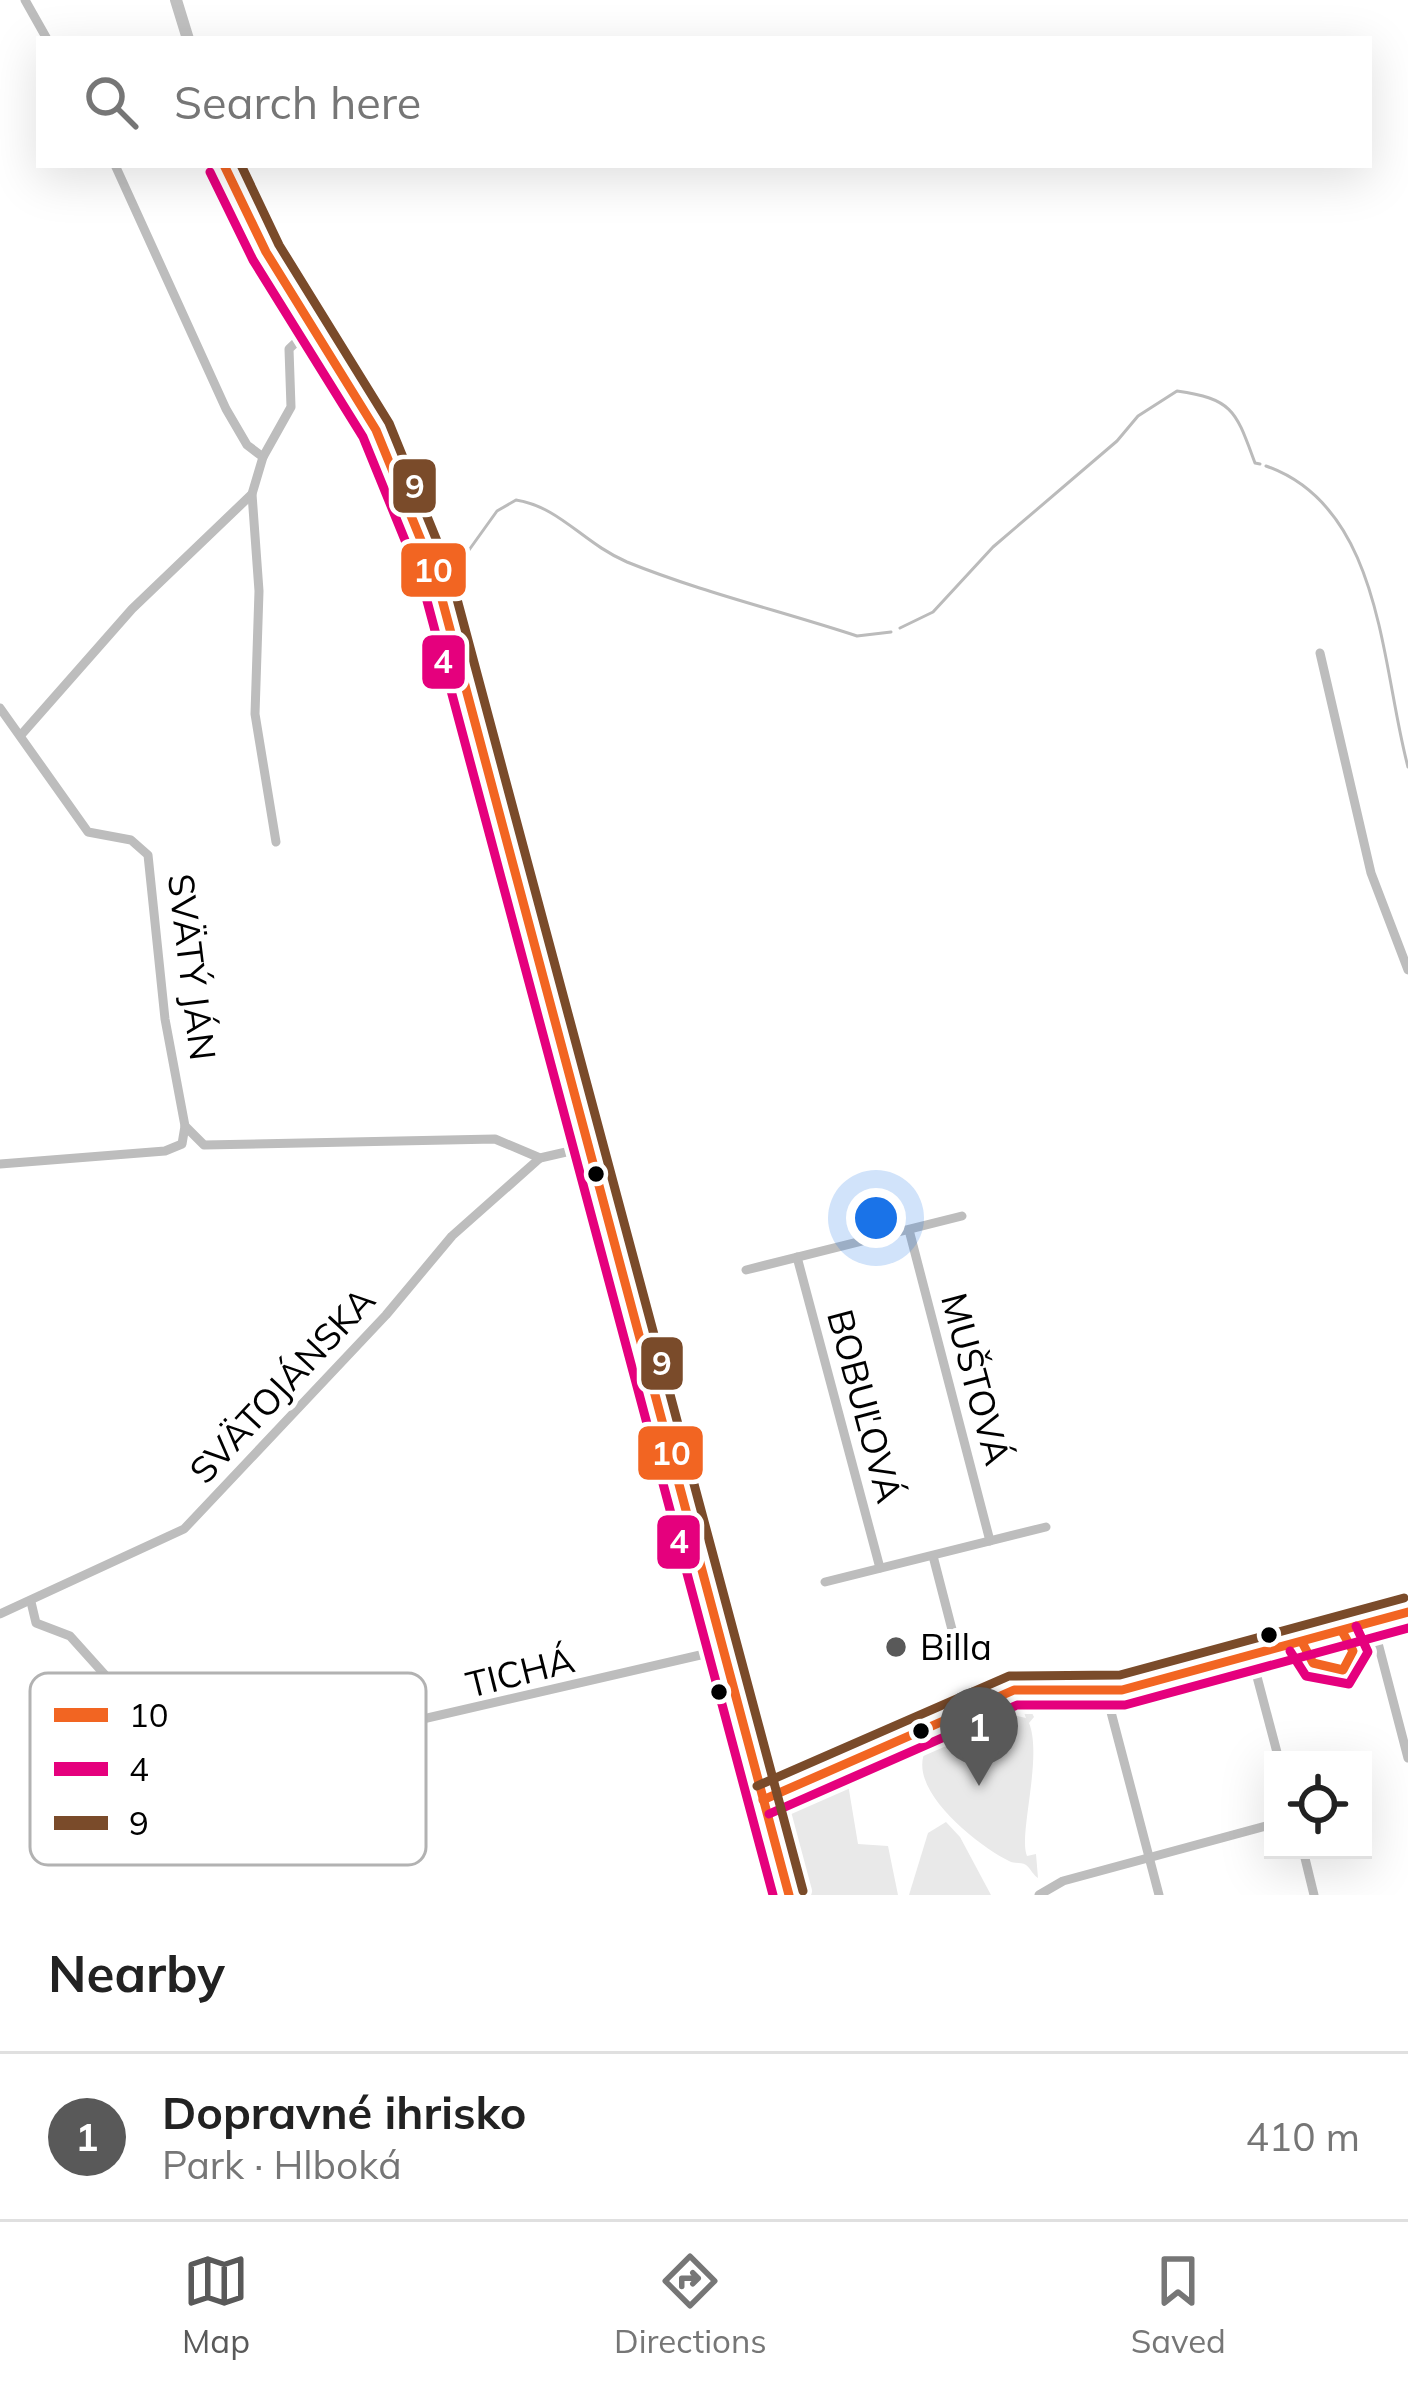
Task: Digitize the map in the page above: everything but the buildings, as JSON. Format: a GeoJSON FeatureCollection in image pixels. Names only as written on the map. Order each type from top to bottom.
{"type":"FeatureCollection","features":[{"type":"Feature","properties":{"kind":"main road"},"geometry":{"type":"LineString","coordinates":[[176,0],[187,36]]}},
{"type":"Feature","properties":{"kind":"main road"},"geometry":{"type":"LineString","coordinates":[[225,168],[256,234],[385,447],[429,557],[789,1895]]}},
{"type":"Feature","properties":{"kind":"street"},"geometry":{"type":"LineString","coordinates":[[25,0],[45,36]]}},
{"type":"Feature","properties":{"kind":"street"},"geometry":{"type":"LineString","coordinates":[[116,168],[226,409],[247,445],[263,457]]}},
{"type":"Feature","properties":{"kind":"street"},"geometry":{"type":"LineString","coordinates":[[276,842],[255,714],[260,591],[252,494],[263,457],[290,407],[289,349],[311,328]]}},
{"type":"Feature","properties":{"kind":"street"},"geometry":{"type":"LineString","coordinates":[[21,735],[132,609],[252,494]]}},
{"type":"Feature","properties":{"kind":"street"},"geometry":{"type":"LineString","coordinates":[[1320,653],[1371,873],[1408,970]]}},
{"type":"Feature","properties":{"kind":"street","name":"SVÄTÝ JÁN"},"geometry":{"type":"LineString","coordinates":[[0,708],[88,832],[131,840],[148,855],[165,1019],[184,1126]]}},
{"type":"Feature","properties":{"kind":"street"},"geometry":{"type":"LineString","coordinates":[[184,1126],[204,1145],[495,1139],[540,1158],[588,1147]]}},
{"type":"Feature","properties":{"kind":"street"},"geometry":{"type":"LineString","coordinates":[[0,1164],[165,1151],[182,1144],[184,1126]]}},
{"type":"Feature","properties":{"kind":"street","name":"SVÄTOJÁNSKA"},"geometry":{"type":"LineString","coordinates":[[31,1602],[184,1529],[386,1315],[452,1236],[540,1158]]}},
{"type":"Feature","properties":{"kind":"street"},"geometry":{"type":"LineString","coordinates":[[746,1270],[962,1216]]}},
{"type":"Feature","properties":{"kind":"street","name":"MUŠTOVÁ"},"geometry":{"type":"LineString","coordinates":[[908,1230],[990,1541]]}},
{"type":"Feature","properties":{"kind":"street","name":"BOBUĽOVÁ"},"geometry":{"type":"LineString","coordinates":[[797,1258],[880,1568]]}},
{"type":"Feature","properties":{"kind":"street"},"geometry":{"type":"LineString","coordinates":[[825,1582],[1046,1527]]}},
{"type":"Feature","properties":{"kind":"street"},"geometry":{"type":"LineString","coordinates":[[933,1556],[956,1645]]}},
{"type":"Feature","properties":{"kind":"street"},"geometry":{"type":"LineString","coordinates":[[0,1614],[31,1602]]}},
{"type":"Feature","properties":{"kind":"street","name":"TICHÁ"},"geometry":{"type":"LineString","coordinates":[[31,1602],[35,1623],[70,1636],[103,1673]]}},
{"type":"Feature","properties":{"kind":"street"},"geometry":{"type":"LineString","coordinates":[[763,1800],[1014,1690],[1106,1693],[1408,1612]]}},
{"type":"Feature","properties":{"kind":"street"},"geometry":{"type":"LineString","coordinates":[[1373,1624],[1408,1758]]}},
{"type":"Feature","properties":{"kind":"street","name":"TICHÁ"},"geometry":{"type":"LineString","coordinates":[[426,1722],[722,1650]]}},
{"type":"Feature","properties":{"kind":"street"},"geometry":{"type":"LineString","coordinates":[[1250,1654],[1277,1751]]}},
{"type":"Feature","properties":{"kind":"street"},"geometry":{"type":"LineString","coordinates":[[1106,1693],[1159,1895]]}},
{"type":"Feature","properties":{"kind":"street"},"geometry":{"type":"LineString","coordinates":[[1040,1895],[1046,1887],[1264,1826]]}},
{"type":"Feature","properties":{"kind":"street"},"geometry":{"type":"LineString","coordinates":[[1305,1859],[1313,1895]]}},
{"type":"Feature","properties":{"kind":"shaded area"},"geometry":{"type":"Polygon","coordinates":[[[1026,1701],[1034,1717],[1029,1723],[1033,1755],[1025,1846],[1027,1856],[1036,1854],[1038,1878],[1026,1865],[994,1853],[958,1824],[941,1807],[923,1769],[925,1752],[939,1736],[1012,1715],[1026,1718],[1021,1705],[1026,1701]]]}},
{"type":"Feature","properties":{"kind":"shaded area"},"geometry":{"type":"Polygon","coordinates":[[[846,1772],[858,1844],[888,1846],[898,1895],[783,1895],[757,1797],[767,1778],[775,1804],[846,1772]]]}},
{"type":"Feature","properties":{"kind":"shaded area"},"geometry":{"type":"Polygon","coordinates":[[[946,1822],[960,1837],[991,1895],[909,1895],[928,1833],[946,1822]]]}},
{"type":"Feature","properties":{"kind":"waterway"},"geometry":{"type":"LineString","coordinates":[[900,628],[933,612],[993,547],[1117,441],[1138,416],[1177,391],[1211,398],[1230,411],[1255,463],[1260,464]]}},
{"type":"Feature","properties":{"kind":"waterway"},"geometry":{"type":"LineString","coordinates":[[1266,466],[1305,487],[1334,516],[1355,553],[1371,594],[1408,767]]}},
{"type":"Feature","properties":{"kind":"waterway"},"geometry":{"type":"LineString","coordinates":[[464,557],[497,511],[516,500],[546,510],[611,554],[655,573],[857,636],[891,632]]}},
{"type":"Feature","properties":{"kind":"transit line","name":"10"},"geometry":{"type":"LineString","coordinates":[[225,168],[266,252],[376,430],[436,577],[789,1895]]}},
{"type":"Feature","properties":{"kind":"transit line","name":"9"},"geometry":{"type":"LineString","coordinates":[[242,168],[279,245],[389,423],[450,573],[803,1891]]}},
{"type":"Feature","properties":{"kind":"transit line","name":"4"},"geometry":{"type":"LineString","coordinates":[[210,172],[253,260],[363,437],[422,582],[773,1895]]}},
{"type":"Feature","properties":{"kind":"transit line","name":"9"},"geometry":{"type":"LineString","coordinates":[[757,1786],[1009,1676],[1120,1675],[1404,1598]]}},
{"type":"Feature","properties":{"kind":"transit line","name":"10"},"geometry":{"type":"LineString","coordinates":[[763,1800],[1014,1690],[1122,1690],[1408,1612]]}},
{"type":"Feature","properties":{"kind":"transit line","name":"4"},"geometry":{"type":"LineString","coordinates":[[1290,1651],[1306,1676],[1349,1684],[1368,1652],[1356,1626]]}},
{"type":"Feature","properties":{"kind":"transit line","name":"4"},"geometry":{"type":"LineString","coordinates":[[769,1814],[1017,1705],[1125,1705],[1408,1628]]}},
{"type":"Feature","properties":{"kind":"transit line","name":"10"},"geometry":{"type":"LineString","coordinates":[[1303,1644],[1313,1663],[1343,1670],[1353,1651],[1343,1633]]}},
{"type":"Feature","properties":{"kind":"place","name":"Billa"},"geometry":{"type":"Point","coordinates":[896,1647]}},
{"type":"Feature","properties":{"kind":"place","name":"Dopravné ihrisko"},"geometry":{"type":"Point","coordinates":[979,1786]}}]}
